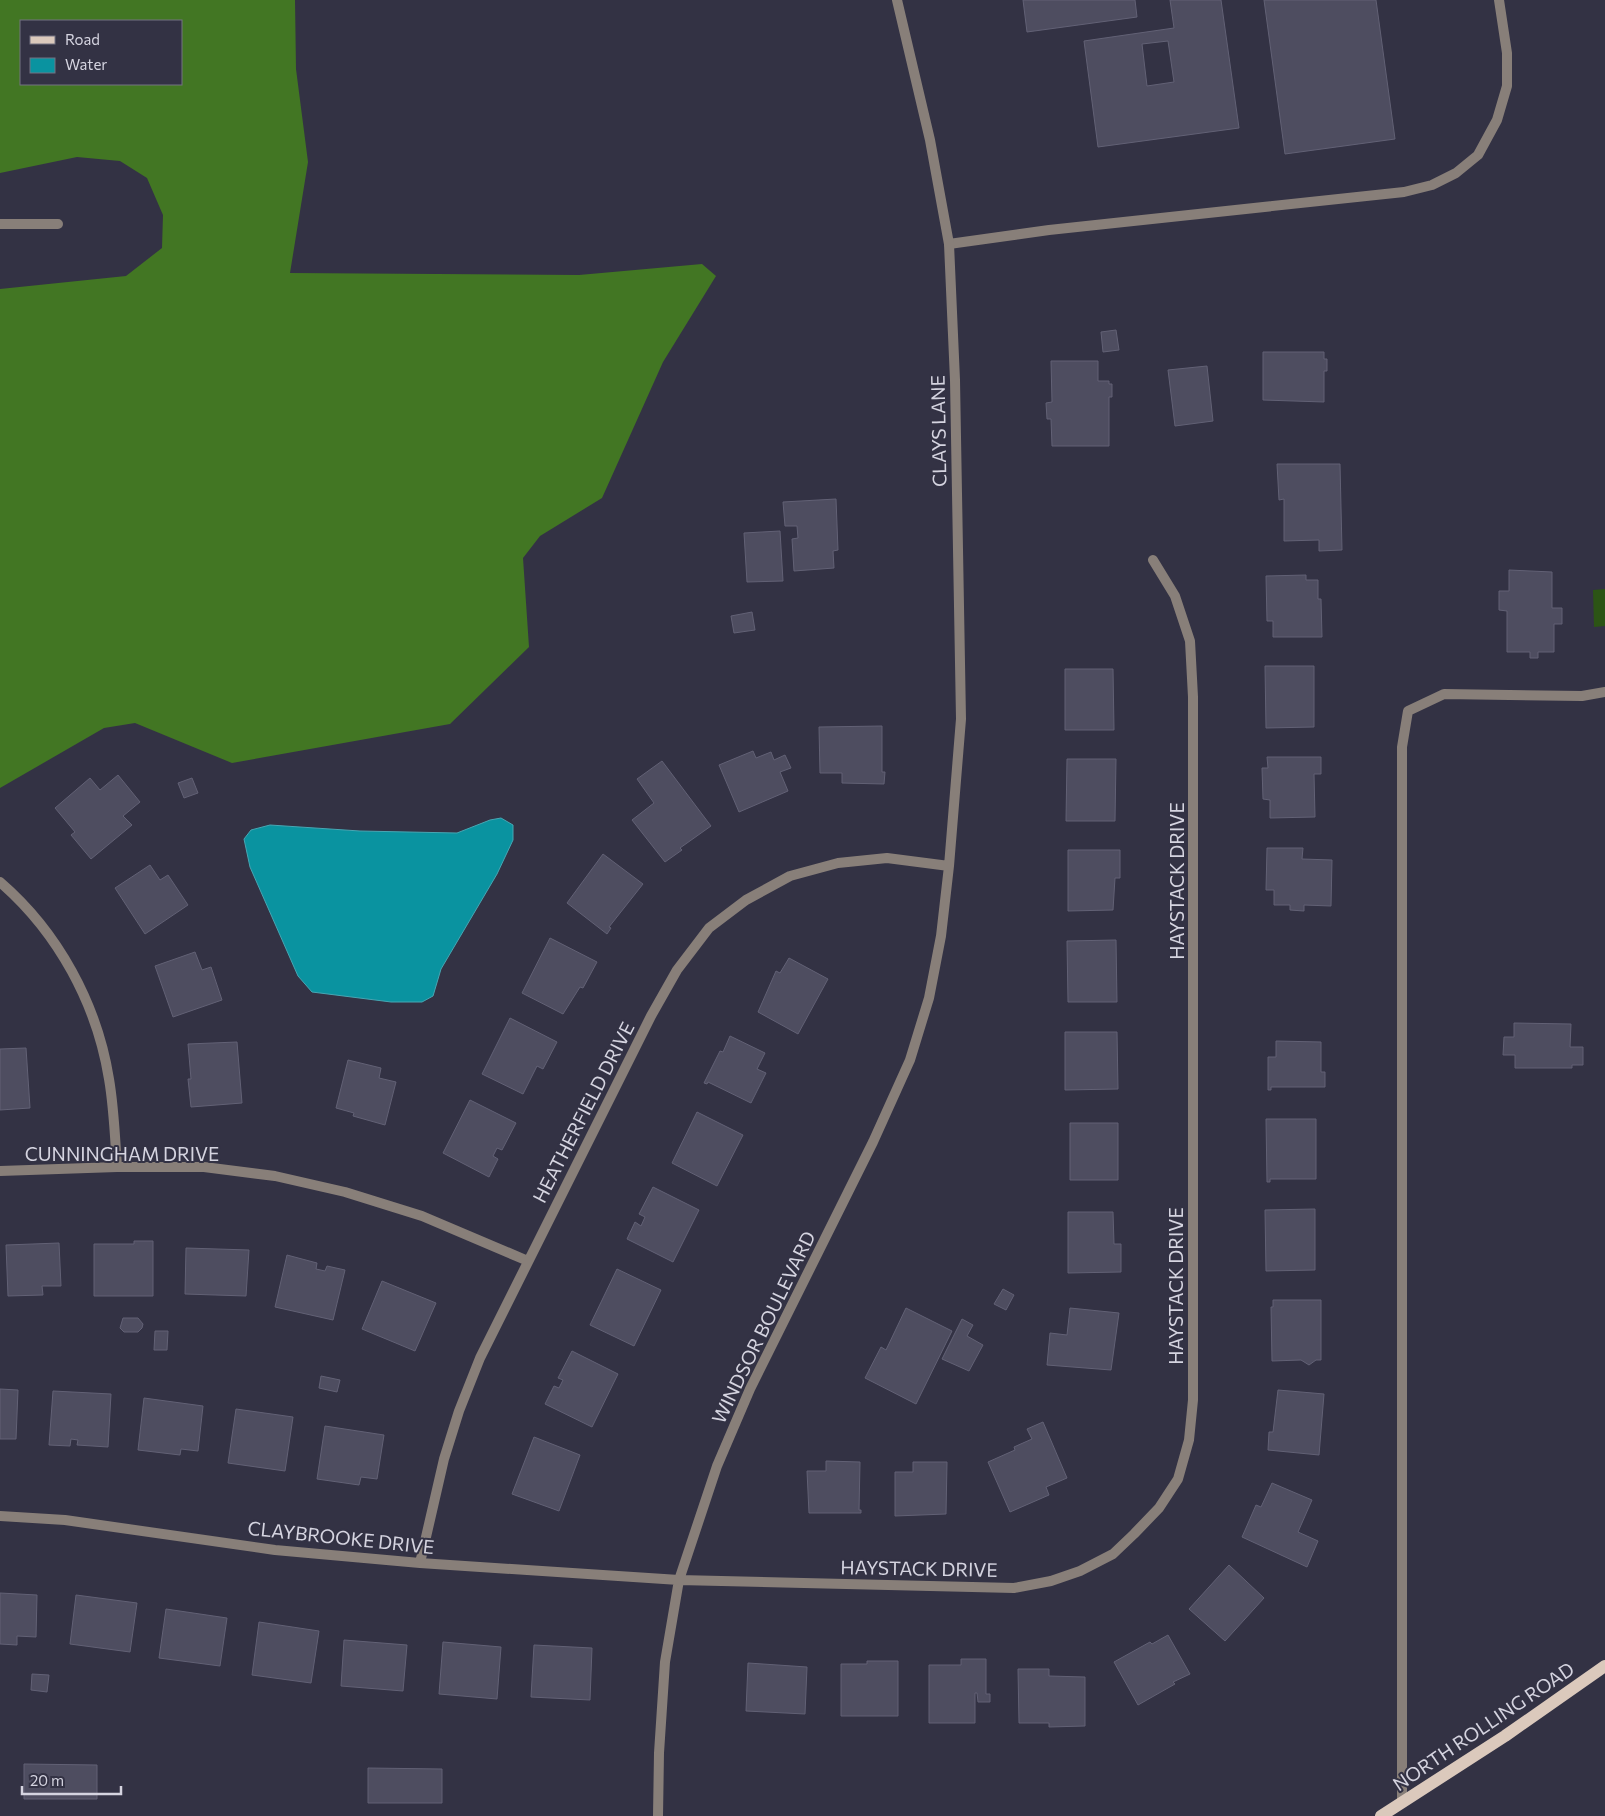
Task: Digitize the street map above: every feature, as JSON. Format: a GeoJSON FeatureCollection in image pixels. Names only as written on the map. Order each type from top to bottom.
{"type":"FeatureCollection","features":[{"type":"Feature","properties":{"kind":"main road","name":"NORTH ROLLING ROAD"},"geometry":{"type":"LineString","coordinates":[[1381,1816],[1504,1736],[1605,1666]]}},
{"type":"Feature","properties":{"kind":"street","name":"CLAYS LANE"},"geometry":{"type":"LineString","coordinates":[[897,0],[930,140],[949,244],[955,380],[961,719],[949,866]]}},
{"type":"Feature","properties":{"kind":"street"},"geometry":{"type":"LineString","coordinates":[[949,244],[1059,229],[1404,192],[1432,185],[1456,172],[1478,154],[1497,120],[1507,86],[1507,53],[1499,0]]}},
{"type":"Feature","properties":{"kind":"street"},"geometry":{"type":"LineString","coordinates":[[0,224],[58,224]]}},
{"type":"Feature","properties":{"kind":"street","name":"HAYSTACK DRIVE"},"geometry":{"type":"LineString","coordinates":[[679,1580],[1014,1588],[1051,1581],[1080,1571],[1113,1554],[1159,1508],[1178,1479],[1189,1440],[1193,1400],[1193,697],[1190,641],[1175,596],[1152,560]]}},
{"type":"Feature","properties":{"kind":"street"},"geometry":{"type":"LineString","coordinates":[[1402,1803],[1402,746],[1408,710],[1444,694],[1582,696],[1605,692]]}},
{"type":"Feature","properties":{"kind":"street","name":"HEATHERFIELD DRIVE"},"geometry":{"type":"LineString","coordinates":[[420,1563],[444,1459],[459,1411],[480,1358],[651,1016],[677,970],[709,928],[746,900],[790,876],[838,862],[887,858],[949,866]]}},
{"type":"Feature","properties":{"kind":"street","name":"WINDSOR BOULEVARD"},"geometry":{"type":"LineString","coordinates":[[658,1816],[659,1753],[665,1662],[679,1580],[717,1466],[750,1389],[873,1142],[910,1060],[929,998],[941,936],[949,866]]}},
{"type":"Feature","properties":{"kind":"street"},"geometry":{"type":"LineString","coordinates":[[0,882],[18,898],[47,931],[76,976],[93,1017],[109,1079],[117,1167]]}},
{"type":"Feature","properties":{"kind":"street","name":"CUNNINGHAM DRIVE"},"geometry":{"type":"LineString","coordinates":[[0,1171],[117,1167],[204,1167],[275,1176],[345,1192],[422,1216],[528,1262]]}},
{"type":"Feature","properties":{"kind":"street","name":"CLAYBROOKE DRIVE"},"geometry":{"type":"LineString","coordinates":[[0,1516],[65,1520],[275,1550],[420,1563],[679,1580]]}},
{"type":"Feature","properties":{"kind":"green space"},"geometry":{"type":"Polygon","coordinates":[[[0,0],[295,0],[296,69],[308,162],[290,273],[579,275],[702,264],[716,276],[663,362],[602,498],[540,536],[523,558],[529,647],[450,724],[232,763],[135,723],[104,728],[0,788],[0,289],[126,276],[162,248],[163,215],[147,178],[120,161],[77,157],[0,173],[0,0]]]}},
{"type":"Feature","properties":{"kind":"green space"},"geometry":{"type":"Polygon","coordinates":[[[1605,589],[1605,626],[1594,627],[1593,590],[1605,589]]]}},
{"type":"Feature","properties":{"kind":"water"},"geometry":{"type":"Polygon","coordinates":[[[501,818],[513,825],[513,840],[497,874],[441,969],[433,996],[422,1002],[391,1002],[312,992],[298,976],[250,867],[244,839],[251,830],[270,825],[360,831],[457,833],[490,820],[501,818]]]}},
{"type":"Feature","properties":{"kind":"building"},"geometry":{"type":"Polygon","coordinates":[[[1023,0],[1135,0],[1137,17],[1027,32],[1023,0]]]}},
{"type":"Feature","properties":{"kind":"building"},"geometry":{"type":"Polygon","coordinates":[[[1170,0],[1221,0],[1239,128],[1098,147],[1084,41],[1174,28],[1170,0]],[[1168,41],[1142,44],[1147,86],[1174,82],[1168,41]]]}},
{"type":"Feature","properties":{"kind":"building"},"geometry":{"type":"Polygon","coordinates":[[[1264,0],[1376,0],[1395,139],[1285,154],[1264,0]]]}},
{"type":"Feature","properties":{"kind":"building"},"geometry":{"type":"Polygon","coordinates":[[[1116,330],[1119,350],[1103,352],[1101,332],[1116,330]]]}},
{"type":"Feature","properties":{"kind":"building"},"geometry":{"type":"Polygon","coordinates":[[[1263,352],[1324,352],[1324,359],[1327,359],[1327,371],[1324,371],[1324,402],[1263,400],[1263,352]]]}},
{"type":"Feature","properties":{"kind":"building"},"geometry":{"type":"Polygon","coordinates":[[[1051,361],[1098,361],[1098,381],[1109,381],[1109,384],[1112,384],[1112,397],[1109,397],[1109,446],[1052,446],[1051,419],[1047,419],[1046,403],[1052,402],[1051,361]]]}},
{"type":"Feature","properties":{"kind":"building"},"geometry":{"type":"Polygon","coordinates":[[[1207,366],[1213,421],[1175,426],[1168,370],[1207,366]]]}},
{"type":"Feature","properties":{"kind":"building"},"geometry":{"type":"Polygon","coordinates":[[[1277,464],[1340,464],[1342,550],[1319,551],[1319,540],[1284,541],[1284,499],[1279,500],[1277,464]]]}},
{"type":"Feature","properties":{"kind":"building"},"geometry":{"type":"Polygon","coordinates":[[[836,499],[838,550],[833,551],[834,568],[794,571],[792,539],[798,538],[797,526],[785,526],[783,502],[836,499]]]}},
{"type":"Feature","properties":{"kind":"building"},"geometry":{"type":"Polygon","coordinates":[[[780,531],[783,581],[747,582],[744,533],[780,531]]]}},
{"type":"Feature","properties":{"kind":"building"},"geometry":{"type":"Polygon","coordinates":[[[1509,570],[1552,572],[1552,608],[1562,608],[1562,624],[1554,624],[1554,652],[1538,652],[1538,658],[1530,658],[1530,652],[1507,652],[1507,611],[1499,610],[1499,591],[1509,591],[1509,570]]]}},
{"type":"Feature","properties":{"kind":"building"},"geometry":{"type":"Polygon","coordinates":[[[1306,575],[1306,580],[1318,580],[1318,599],[1321,599],[1322,637],[1273,637],[1273,621],[1267,621],[1266,576],[1306,575]]]}},
{"type":"Feature","properties":{"kind":"building"},"geometry":{"type":"Polygon","coordinates":[[[752,612],[755,630],[734,633],[731,616],[752,612]]]}},
{"type":"Feature","properties":{"kind":"building"},"geometry":{"type":"Polygon","coordinates":[[[1265,666],[1314,666],[1314,727],[1266,728],[1265,666]]]}},
{"type":"Feature","properties":{"kind":"building"},"geometry":{"type":"Polygon","coordinates":[[[1065,669],[1113,669],[1114,730],[1065,730],[1065,669]]]}},
{"type":"Feature","properties":{"kind":"building"},"geometry":{"type":"Polygon","coordinates":[[[882,726],[882,772],[885,772],[884,784],[842,783],[842,773],[820,773],[819,727],[882,726]]]}},
{"type":"Feature","properties":{"kind":"building"},"geometry":{"type":"Polygon","coordinates":[[[753,751],[756,758],[771,752],[774,760],[785,755],[791,768],[780,772],[788,791],[739,812],[719,765],[753,751]]]}},
{"type":"Feature","properties":{"kind":"building"},"geometry":{"type":"Polygon","coordinates":[[[1267,757],[1321,757],[1321,774],[1314,774],[1315,817],[1270,818],[1270,800],[1263,799],[1262,768],[1268,768],[1267,757]]]}},
{"type":"Feature","properties":{"kind":"building"},"geometry":{"type":"Polygon","coordinates":[[[1067,759],[1116,759],[1115,821],[1066,821],[1067,759]]]}},
{"type":"Feature","properties":{"kind":"building"},"geometry":{"type":"Polygon","coordinates":[[[662,761],[711,826],[680,848],[682,850],[665,862],[632,820],[654,803],[637,779],[662,761]]]}},
{"type":"Feature","properties":{"kind":"building"},"geometry":{"type":"Polygon","coordinates":[[[118,775],[140,802],[123,816],[132,825],[91,859],[71,835],[75,832],[55,808],[90,778],[100,790],[118,775]]]}},
{"type":"Feature","properties":{"kind":"building"},"geometry":{"type":"Polygon","coordinates":[[[192,778],[198,793],[184,798],[178,783],[192,778]]]}},
{"type":"Feature","properties":{"kind":"building"},"geometry":{"type":"Polygon","coordinates":[[[1267,848],[1303,848],[1302,859],[1332,860],[1331,906],[1304,905],[1304,911],[1290,910],[1290,905],[1274,905],[1274,890],[1266,890],[1267,848]]]}},
{"type":"Feature","properties":{"kind":"building"},"geometry":{"type":"Polygon","coordinates":[[[1068,850],[1120,850],[1120,878],[1115,878],[1113,910],[1068,911],[1068,850]]]}},
{"type":"Feature","properties":{"kind":"building"},"geometry":{"type":"Polygon","coordinates":[[[603,854],[643,884],[609,927],[611,928],[607,934],[567,903],[603,854]]]}},
{"type":"Feature","properties":{"kind":"building"},"geometry":{"type":"Polygon","coordinates":[[[150,865],[160,880],[168,875],[188,905],[145,934],[115,888],[150,865]]]}},
{"type":"Feature","properties":{"kind":"building"},"geometry":{"type":"Polygon","coordinates":[[[550,938],[597,962],[583,988],[580,987],[563,1014],[522,993],[550,938]]]}},
{"type":"Feature","properties":{"kind":"building"},"geometry":{"type":"Polygon","coordinates":[[[1116,940],[1117,1002],[1068,1002],[1067,941],[1116,940]]]}},
{"type":"Feature","properties":{"kind":"building"},"geometry":{"type":"Polygon","coordinates":[[[195,952],[202,970],[211,967],[222,1000],[173,1017],[155,966],[195,952]]]}},
{"type":"Feature","properties":{"kind":"building"},"geometry":{"type":"Polygon","coordinates":[[[789,958],[828,979],[798,1034],[758,1012],[776,971],[780,973],[789,958]]]}},
{"type":"Feature","properties":{"kind":"building"},"geometry":{"type":"Polygon","coordinates":[[[510,1018],[557,1042],[543,1069],[537,1066],[523,1094],[482,1074],[510,1018]]]}},
{"type":"Feature","properties":{"kind":"building"},"geometry":{"type":"Polygon","coordinates":[[[1514,1023],[1571,1024],[1570,1047],[1583,1047],[1583,1065],[1572,1065],[1572,1068],[1515,1068],[1515,1055],[1503,1055],[1504,1037],[1514,1037],[1514,1023]]]}},
{"type":"Feature","properties":{"kind":"building"},"geometry":{"type":"Polygon","coordinates":[[[1065,1032],[1117,1032],[1118,1089],[1065,1090],[1065,1032]]]}},
{"type":"Feature","properties":{"kind":"building"},"geometry":{"type":"Polygon","coordinates":[[[730,1036],[765,1053],[757,1069],[766,1073],[751,1103],[708,1082],[707,1084],[704,1083],[720,1051],[723,1052],[730,1036]]]}},
{"type":"Feature","properties":{"kind":"building"},"geometry":{"type":"Polygon","coordinates":[[[1276,1041],[1321,1042],[1321,1072],[1325,1072],[1325,1087],[1271,1087],[1271,1090],[1268,1090],[1268,1057],[1276,1057],[1276,1041]]]}},
{"type":"Feature","properties":{"kind":"building"},"geometry":{"type":"Polygon","coordinates":[[[237,1042],[242,1103],[191,1107],[188,1079],[191,1079],[188,1044],[237,1042]]]}},
{"type":"Feature","properties":{"kind":"building"},"geometry":{"type":"Polygon","coordinates":[[[26,1048],[30,1108],[0,1110],[0,1049],[26,1048]]]}},
{"type":"Feature","properties":{"kind":"building"},"geometry":{"type":"Polygon","coordinates":[[[348,1060],[381,1068],[379,1078],[396,1082],[385,1125],[353,1116],[354,1113],[336,1108],[348,1060]]]}},
{"type":"Feature","properties":{"kind":"building"},"geometry":{"type":"Polygon","coordinates":[[[470,1100],[516,1123],[502,1150],[497,1148],[493,1156],[498,1159],[489,1177],[443,1153],[470,1100]]]}},
{"type":"Feature","properties":{"kind":"building"},"geometry":{"type":"Polygon","coordinates":[[[697,1112],[743,1135],[717,1186],[672,1163],[697,1112]]]}},
{"type":"Feature","properties":{"kind":"building"},"geometry":{"type":"Polygon","coordinates":[[[1266,1119],[1316,1119],[1316,1179],[1270,1179],[1270,1182],[1267,1182],[1266,1119]]]}},
{"type":"Feature","properties":{"kind":"building"},"geometry":{"type":"Polygon","coordinates":[[[1070,1123],[1118,1123],[1118,1180],[1070,1180],[1070,1123]]]}},
{"type":"Feature","properties":{"kind":"building"},"geometry":{"type":"Polygon","coordinates":[[[653,1187],[699,1210],[673,1262],[627,1239],[635,1222],[641,1226],[645,1217],[639,1214],[653,1187]]]}},
{"type":"Feature","properties":{"kind":"building"},"geometry":{"type":"Polygon","coordinates":[[[1315,1209],[1315,1270],[1266,1271],[1265,1210],[1315,1209]]]}},
{"type":"Feature","properties":{"kind":"building"},"geometry":{"type":"Polygon","coordinates":[[[1068,1212],[1113,1212],[1114,1244],[1121,1244],[1121,1272],[1068,1273],[1068,1212]]]}},
{"type":"Feature","properties":{"kind":"building"},"geometry":{"type":"Polygon","coordinates":[[[134,1241],[153,1241],[153,1296],[94,1296],[94,1244],[134,1244],[134,1241]]]}},
{"type":"Feature","properties":{"kind":"building"},"geometry":{"type":"Polygon","coordinates":[[[59,1243],[61,1286],[42,1286],[43,1295],[8,1296],[6,1245],[59,1243]]]}},
{"type":"Feature","properties":{"kind":"building"},"geometry":{"type":"Polygon","coordinates":[[[186,1248],[249,1250],[246,1296],[185,1294],[186,1248]]]}},
{"type":"Feature","properties":{"kind":"building"},"geometry":{"type":"Polygon","coordinates":[[[287,1255],[317,1263],[316,1269],[325,1271],[327,1266],[345,1270],[333,1320],[275,1307],[287,1255]]]}},
{"type":"Feature","properties":{"kind":"building"},"geometry":{"type":"Polygon","coordinates":[[[617,1269],[661,1290],[634,1346],[590,1325],[617,1269]]]}},
{"type":"Feature","properties":{"kind":"building"},"geometry":{"type":"Polygon","coordinates":[[[382,1281],[436,1303],[415,1351],[362,1329],[382,1281]]]}},
{"type":"Feature","properties":{"kind":"building"},"geometry":{"type":"Polygon","coordinates":[[[1003,1289],[1014,1295],[1006,1310],[994,1304],[1003,1289]]]}},
{"type":"Feature","properties":{"kind":"building"},"geometry":{"type":"Polygon","coordinates":[[[1273,1300],[1321,1300],[1321,1360],[1316,1360],[1309,1365],[1301,1360],[1272,1361],[1271,1307],[1273,1307],[1273,1300]]]}},
{"type":"Feature","properties":{"kind":"building"},"geometry":{"type":"Polygon","coordinates":[[[906,1308],[952,1331],[916,1404],[865,1378],[881,1347],[886,1350],[906,1308]]]}},
{"type":"Feature","properties":{"kind":"building"},"geometry":{"type":"Polygon","coordinates":[[[1070,1308],[1119,1313],[1111,1370],[1047,1365],[1050,1333],[1067,1335],[1070,1308]]]}},
{"type":"Feature","properties":{"kind":"building"},"geometry":{"type":"Polygon","coordinates":[[[123,1318],[138,1318],[143,1324],[142,1328],[138,1332],[124,1332],[120,1328],[123,1318]]]}},
{"type":"Feature","properties":{"kind":"building"},"geometry":{"type":"Polygon","coordinates":[[[962,1319],[973,1325],[967,1336],[983,1345],[969,1371],[942,1359],[962,1319]]]}},
{"type":"Feature","properties":{"kind":"building"},"geometry":{"type":"Polygon","coordinates":[[[155,1331],[168,1331],[167,1350],[154,1350],[155,1331]]]}},
{"type":"Feature","properties":{"kind":"building"},"geometry":{"type":"Polygon","coordinates":[[[572,1351],[618,1374],[592,1427],[545,1404],[554,1386],[559,1388],[563,1380],[558,1378],[572,1351]]]}},
{"type":"Feature","properties":{"kind":"building"},"geometry":{"type":"Polygon","coordinates":[[[321,1376],[340,1380],[337,1392],[319,1388],[321,1376]]]}},
{"type":"Feature","properties":{"kind":"building"},"geometry":{"type":"Polygon","coordinates":[[[0,1389],[18,1390],[16,1439],[0,1439],[0,1389]]]}},
{"type":"Feature","properties":{"kind":"building"},"geometry":{"type":"Polygon","coordinates":[[[1278,1390],[1324,1394],[1319,1455],[1268,1450],[1269,1432],[1273,1432],[1278,1390]]]}},
{"type":"Feature","properties":{"kind":"building"},"geometry":{"type":"Polygon","coordinates":[[[53,1391],[111,1394],[108,1447],[77,1445],[78,1440],[71,1439],[70,1446],[49,1445],[53,1391]]]}},
{"type":"Feature","properties":{"kind":"building"},"geometry":{"type":"Polygon","coordinates":[[[144,1398],[203,1406],[198,1451],[181,1449],[180,1455],[138,1450],[144,1398]]]}},
{"type":"Feature","properties":{"kind":"building"},"geometry":{"type":"Polygon","coordinates":[[[236,1409],[293,1417],[285,1471],[228,1463],[236,1409]]]}},
{"type":"Feature","properties":{"kind":"building"},"geometry":{"type":"Polygon","coordinates":[[[1043,1422],[1067,1478],[1046,1487],[1049,1495],[1010,1512],[988,1462],[1015,1450],[1014,1447],[1032,1439],[1027,1429],[1043,1422]]]}},
{"type":"Feature","properties":{"kind":"building"},"geometry":{"type":"Polygon","coordinates":[[[325,1426],[384,1435],[377,1479],[361,1477],[359,1485],[317,1479],[325,1426]]]}},
{"type":"Feature","properties":{"kind":"building"},"geometry":{"type":"Polygon","coordinates":[[[534,1437],[580,1455],[559,1511],[512,1494],[534,1437]]]}},
{"type":"Feature","properties":{"kind":"building"},"geometry":{"type":"Polygon","coordinates":[[[826,1461],[860,1462],[859,1510],[861,1510],[861,1513],[809,1513],[807,1471],[826,1471],[826,1461]]]}},
{"type":"Feature","properties":{"kind":"building"},"geometry":{"type":"Polygon","coordinates":[[[913,1462],[947,1462],[946,1514],[895,1516],[895,1472],[913,1472],[913,1462]]]}},
{"type":"Feature","properties":{"kind":"building"},"geometry":{"type":"Polygon","coordinates":[[[1272,1483],[1312,1500],[1298,1532],[1318,1541],[1307,1567],[1242,1537],[1256,1505],[1261,1507],[1272,1483]]]}},
{"type":"Feature","properties":{"kind":"building"},"geometry":{"type":"Polygon","coordinates":[[[1229,1565],[1264,1598],[1225,1641],[1189,1609],[1229,1565]]]}},
{"type":"Feature","properties":{"kind":"building"},"geometry":{"type":"Polygon","coordinates":[[[0,1593],[37,1595],[36,1637],[17,1636],[17,1645],[0,1644],[0,1593]]]}},
{"type":"Feature","properties":{"kind":"building"},"geometry":{"type":"Polygon","coordinates":[[[76,1595],[137,1603],[130,1652],[70,1644],[76,1595]]]}},
{"type":"Feature","properties":{"kind":"building"},"geometry":{"type":"Polygon","coordinates":[[[166,1609],[227,1618],[220,1666],[159,1658],[166,1609]]]}},
{"type":"Feature","properties":{"kind":"building"},"geometry":{"type":"Polygon","coordinates":[[[259,1622],[319,1631],[311,1683],[252,1675],[259,1622]]]}},
{"type":"Feature","properties":{"kind":"building"},"geometry":{"type":"Polygon","coordinates":[[[1168,1635],[1190,1674],[1173,1682],[1175,1684],[1138,1705],[1114,1662],[1150,1642],[1152,1644],[1168,1635]]]}},
{"type":"Feature","properties":{"kind":"building"},"geometry":{"type":"Polygon","coordinates":[[[344,1640],[407,1645],[403,1691],[341,1686],[344,1640]]]}},
{"type":"Feature","properties":{"kind":"building"},"geometry":{"type":"Polygon","coordinates":[[[443,1642],[501,1647],[497,1699],[439,1694],[443,1642]]]}},
{"type":"Feature","properties":{"kind":"building"},"geometry":{"type":"Polygon","coordinates":[[[534,1645],[592,1648],[590,1700],[531,1697],[534,1645]]]}},
{"type":"Feature","properties":{"kind":"building"},"geometry":{"type":"Polygon","coordinates":[[[961,1659],[986,1659],[986,1694],[990,1694],[990,1702],[978,1702],[977,1693],[975,1693],[975,1723],[929,1723],[929,1665],[961,1665],[961,1659]]]}},
{"type":"Feature","properties":{"kind":"building"},"geometry":{"type":"Polygon","coordinates":[[[867,1661],[898,1661],[898,1716],[841,1716],[841,1664],[867,1664],[867,1661]]]}},
{"type":"Feature","properties":{"kind":"building"},"geometry":{"type":"Polygon","coordinates":[[[748,1663],[807,1667],[805,1714],[746,1711],[748,1663]]]}},
{"type":"Feature","properties":{"kind":"building"},"geometry":{"type":"Polygon","coordinates":[[[1018,1669],[1049,1669],[1049,1676],[1085,1677],[1085,1726],[1049,1727],[1049,1723],[1019,1723],[1018,1669]]]}},
{"type":"Feature","properties":{"kind":"building"},"geometry":{"type":"Polygon","coordinates":[[[32,1674],[49,1675],[47,1692],[31,1690],[32,1674]]]}},
{"type":"Feature","properties":{"kind":"building"},"geometry":{"type":"Polygon","coordinates":[[[24,1764],[97,1765],[97,1799],[24,1799],[24,1764]]]}},
{"type":"Feature","properties":{"kind":"building"},"geometry":{"type":"Polygon","coordinates":[[[368,1768],[442,1769],[442,1803],[368,1803],[368,1768]]]}}]}
